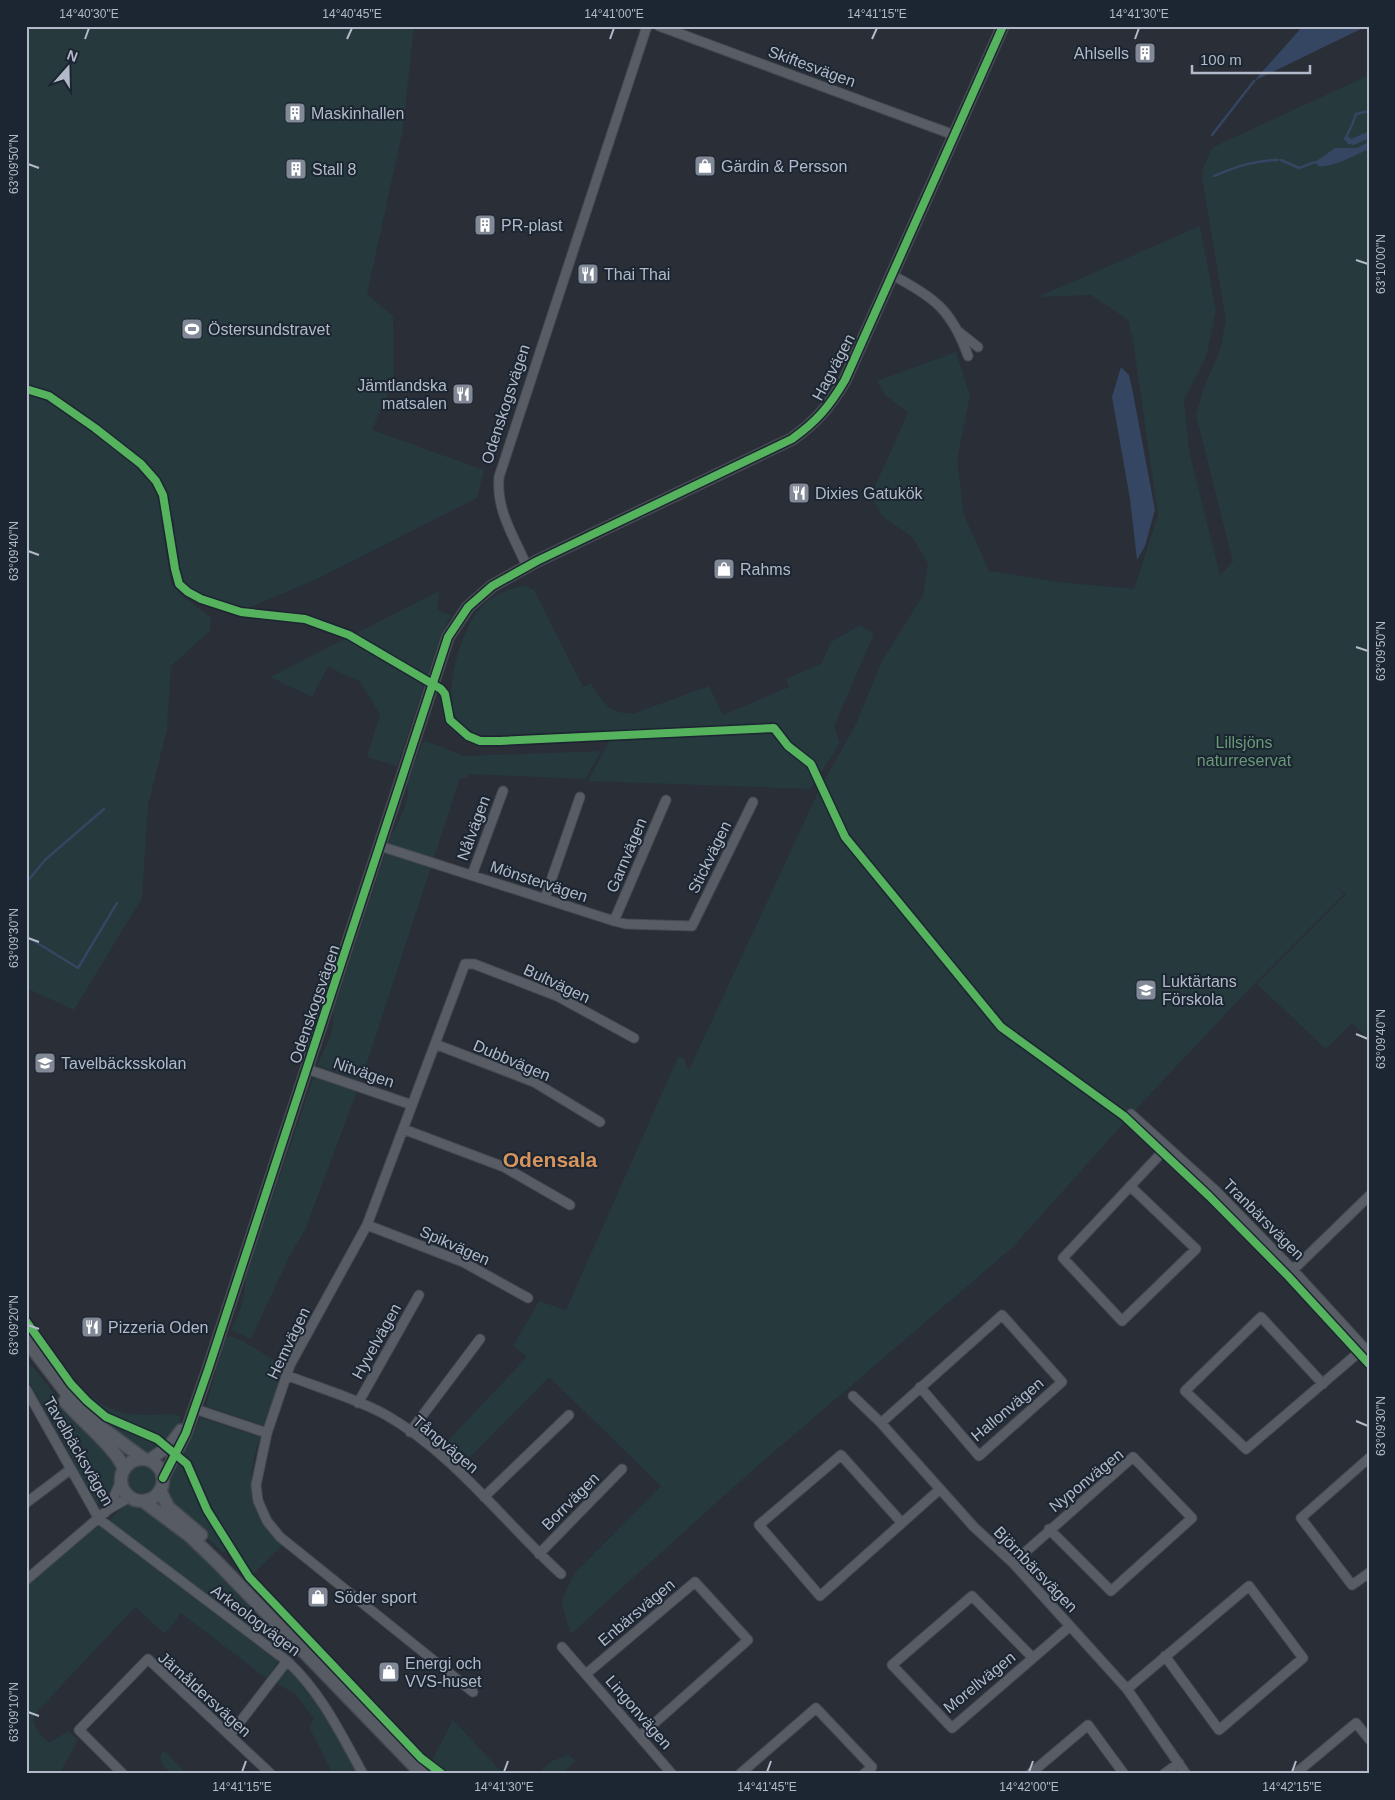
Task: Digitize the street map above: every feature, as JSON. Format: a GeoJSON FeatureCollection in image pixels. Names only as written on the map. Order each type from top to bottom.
{"type":"FeatureCollection","features":[{"type":"Feature","properties":{"kind":"main road"},"geometry":{"type":"LineString","coordinates":[[26,1340],[65,1390],[98,1425],[146,1460],[158,1466],[168,1507],[224,1557],[282,1627]]}},
{"type":"Feature","properties":{"kind":"main road"},"geometry":{"type":"LineString","coordinates":[[26,1349],[78,1418],[117,1455],[125,1493],[190,1536],[282,1627],[422,1774]]}},
{"type":"Feature","properties":{"kind":"main road"},"geometry":{"type":"LineString","coordinates":[[122,1475],[133,1461],[146,1460]]}},
{"type":"Feature","properties":{"kind":"main road"},"geometry":{"type":"LineString","coordinates":[[136,1499],[154,1497],[162,1484]]}},
{"type":"Feature","properties":{"kind":"street","name":"Odenskogsvägen"},"geometry":{"type":"LineString","coordinates":[[162,1484],[194,1411],[448,637],[468,607],[482,593],[527,567],[501,511],[498,493],[499,477],[647,26]]}},
{"type":"Feature","properties":{"kind":"street","name":"Skiftesvägen"},"geometry":{"type":"LineString","coordinates":[[658,26],[954,135]]}},
{"type":"Feature","properties":{"kind":"street","name":"Hagvägen"},"geometry":{"type":"LineString","coordinates":[[527,567],[792,439],[816,422],[830,406],[845,380],[1002,26]]}},
{"type":"Feature","properties":{"kind":"street"},"geometry":{"type":"LineString","coordinates":[[892,275],[926,292],[948,316],[959,332],[968,356]]}},
{"type":"Feature","properties":{"kind":"street"},"geometry":{"type":"LineString","coordinates":[[959,332],[978,347]]}},
{"type":"Feature","properties":{"kind":"street","name":"Nålvägen"},"geometry":{"type":"LineString","coordinates":[[472,875],[502,791]]}},
{"type":"Feature","properties":{"kind":"street"},"geometry":{"type":"LineString","coordinates":[[545,898],[580,797]]}},
{"type":"Feature","properties":{"kind":"street","name":"Garnvägen"},"geometry":{"type":"LineString","coordinates":[[614,921],[666,800]]}},
{"type":"Feature","properties":{"kind":"street","name":"Stickvägen"},"geometry":{"type":"LineString","coordinates":[[692,926],[753,802]]}},
{"type":"Feature","properties":{"kind":"street","name":"Mönstervägen"},"geometry":{"type":"LineString","coordinates":[[380,846],[614,921],[626,924],[692,926]]}},
{"type":"Feature","properties":{"kind":"street","name":"Bultvägen"},"geometry":{"type":"LineString","coordinates":[[465,964],[474,964],[557,996],[634,1038]]}},
{"type":"Feature","properties":{"kind":"street","name":"Hemvägen"},"geometry":{"type":"LineString","coordinates":[[465,964],[367,1225],[290,1365],[267,1433],[256,1485],[261,1508],[267,1521],[276,1532],[473,1692]]}},
{"type":"Feature","properties":{"kind":"street","name":"Dubbvägen"},"geometry":{"type":"LineString","coordinates":[[435,1044],[534,1082],[600,1122]]}},
{"type":"Feature","properties":{"kind":"street","name":"Nitvägen"},"geometry":{"type":"LineString","coordinates":[[306,1069],[412,1105]]}},
{"type":"Feature","properties":{"kind":"street","name":"Tranbärsvägen"},"geometry":{"type":"LineString","coordinates":[[1131,1114],[1215,1190],[1293,1270],[1366,1350]]}},
{"type":"Feature","properties":{"kind":"street"},"geometry":{"type":"LineString","coordinates":[[403,1129],[504,1167],[570,1205]]}},
{"type":"Feature","properties":{"kind":"street"},"geometry":{"type":"LineString","coordinates":[[1130,1186],[1196,1249],[1122,1321],[1063,1258],[1130,1186],[1167,1147]]}},
{"type":"Feature","properties":{"kind":"street"},"geometry":{"type":"LineString","coordinates":[[1293,1270],[1369,1196]]}},
{"type":"Feature","properties":{"kind":"street","name":"Spikvägen"},"geometry":{"type":"LineString","coordinates":[[367,1225],[463,1262],[528,1298]]}},
{"type":"Feature","properties":{"kind":"street","name":"Hyvelvägen"},"geometry":{"type":"LineString","coordinates":[[358,1403],[419,1294]]}},
{"type":"Feature","properties":{"kind":"street","name":"Hallonvägen"},"geometry":{"type":"LineString","coordinates":[[882,1422],[920,1387],[1002,1315],[1062,1382],[980,1456],[920,1387]]}},
{"type":"Feature","properties":{"kind":"street"},"geometry":{"type":"LineString","coordinates":[[1322,1384],[1261,1317],[1185,1391],[1246,1449],[1322,1384],[1366,1350]]}},
{"type":"Feature","properties":{"kind":"street"},"geometry":{"type":"LineString","coordinates":[[410,1432],[480,1339]]}},
{"type":"Feature","properties":{"kind":"street","name":"Tångvägen"},"geometry":{"type":"LineString","coordinates":[[286,1375],[386,1415],[410,1432],[447,1461],[561,1574]]}},
{"type":"Feature","properties":{"kind":"street","name":"Tavelbäcksvägen"},"geometry":{"type":"LineString","coordinates":[[27,1391],[99,1519],[109,1509],[122,1475]]}},
{"type":"Feature","properties":{"kind":"street","name":"Björnbärsvägen"},"geometry":{"type":"LineString","coordinates":[[853,1396],[882,1422],[939,1490],[1013,1563],[1127,1690],[1186,1774]]}},
{"type":"Feature","properties":{"kind":"street","name":"Odenskogsvägen"},"geometry":{"type":"LineString","coordinates":[[146,1460],[168,1448],[194,1411]]}},
{"type":"Feature","properties":{"kind":"street"},"geometry":{"type":"LineString","coordinates":[[194,1411],[267,1433]]}},
{"type":"Feature","properties":{"kind":"street"},"geometry":{"type":"LineString","coordinates":[[484,1497],[569,1415]]}},
{"type":"Feature","properties":{"kind":"street"},"geometry":{"type":"LineString","coordinates":[[902,1523],[841,1455],[759,1525],[820,1596],[902,1523],[939,1490]]}},
{"type":"Feature","properties":{"kind":"street","name":"Nyponvägen"},"geometry":{"type":"LineString","coordinates":[[1013,1563],[1049,1529],[1133,1457],[1192,1518],[1110,1591],[1049,1529]]}},
{"type":"Feature","properties":{"kind":"street"},"geometry":{"type":"LineString","coordinates":[[1369,1458],[1301,1518],[1352,1585],[1369,1573]]}},
{"type":"Feature","properties":{"kind":"street"},"geometry":{"type":"LineString","coordinates":[[26,1503],[71,1469]]}},
{"type":"Feature","properties":{"kind":"street","name":"Borrvägen"},"geometry":{"type":"LineString","coordinates":[[539,1554],[622,1469]]}},
{"type":"Feature","properties":{"kind":"street","name":"Tavelbäcksvägen"},"geometry":{"type":"LineString","coordinates":[[109,1509],[136,1499]]}},
{"type":"Feature","properties":{"kind":"street"},"geometry":{"type":"LineString","coordinates":[[26,1580],[99,1519]]}},
{"type":"Feature","properties":{"kind":"street","name":"Arkeologvägen"},"geometry":{"type":"LineString","coordinates":[[99,1519],[303,1675],[323,1701],[363,1774]]}},
{"type":"Feature","properties":{"kind":"street","name":"Enbärsvägen"},"geometry":{"type":"LineString","coordinates":[[586,1674],[694,1582],[748,1640],[640,1736]]}},
{"type":"Feature","properties":{"kind":"street"},"geometry":{"type":"LineString","coordinates":[[1127,1690],[1165,1656],[1249,1586],[1303,1658],[1219,1730],[1165,1656]]}},
{"type":"Feature","properties":{"kind":"street","name":"Morellvägen"},"geometry":{"type":"LineString","coordinates":[[1033,1658],[972,1596],[892,1665],[952,1728],[1033,1658],[1070,1626]]}},
{"type":"Feature","properties":{"kind":"street","name":"Lingonvägen"},"geometry":{"type":"LineString","coordinates":[[562,1648],[672,1774]]}},
{"type":"Feature","properties":{"kind":"street","name":"Järnåldersvägen"},"geometry":{"type":"LineString","coordinates":[[123,1774],[79,1730],[148,1659],[271,1774]]}},
{"type":"Feature","properties":{"kind":"street"},"geometry":{"type":"LineString","coordinates":[[230,1736],[287,1661]]}},
{"type":"Feature","properties":{"kind":"street"},"geometry":{"type":"LineString","coordinates":[[740,1774],[816,1708],[872,1767],[864,1774]]}},
{"type":"Feature","properties":{"kind":"street"},"geometry":{"type":"LineString","coordinates":[[1295,1774],[1356,1723],[1369,1739]]}},
{"type":"Feature","properties":{"kind":"street"},"geometry":{"type":"LineString","coordinates":[[1030,1774],[1088,1725],[1124,1774]]}},
{"type":"Feature","properties":{"kind":"street"},"geometry":{"type":"LineString","coordinates":[[1164,1774],[1179,1763]]}},
{"type":"Feature","properties":{"kind":"green space"},"geometry":{"type":"Polygon","coordinates":[[[26,26],[414,26],[403,129],[367,294],[393,316],[394,378],[372,430],[484,470],[477,498],[319,578],[241,611],[199,597],[181,584],[175,544],[174,519],[162,518],[172,584],[185,598],[211,618],[210,631],[171,666],[167,729],[148,805],[142,898],[74,1010],[26,988],[26,26]]]}},
{"type":"Feature","properties":{"kind":"green space","name":"Lillsjöns naturreservat"},"geometry":{"type":"Polygon","coordinates":[[[1369,75],[1369,1039],[1352,1023],[1326,1049],[1257,984],[1346,894],[1334,885],[1344,894],[1254,984],[1139,1106],[1012,1248],[746,1476],[571,1634],[561,1602],[574,1574],[661,1486],[549,1377],[460,1467],[441,1448],[527,1357],[513,1346],[539,1301],[566,1310],[678,1057],[684,1058],[689,1070],[820,788],[855,726],[882,661],[923,595],[928,564],[912,537],[882,516],[871,495],[908,413],[885,395],[877,381],[956,352],[970,396],[957,459],[964,515],[989,571],[1059,582],[1134,589],[1158,515],[1133,341],[1128,320],[1091,295],[1038,297],[1200,226],[1216,311],[1206,357],[1184,400],[1189,451],[1220,575],[1233,562],[1196,415],[1203,390],[1220,350],[1226,320],[1202,177],[1204,165],[1213,147],[1369,75]]]}},
{"type":"Feature","properties":{"kind":"green space"},"geometry":{"type":"Polygon","coordinates":[[[526,586],[534,590],[583,687],[591,683],[603,702],[613,710],[627,713],[635,713],[709,686],[723,715],[789,687],[786,679],[822,663],[831,642],[860,625],[874,634],[834,726],[840,743],[811,789],[588,781],[610,740],[605,730],[484,736],[462,724],[456,717],[452,706],[451,693],[455,663],[465,634],[477,612],[493,597],[506,591],[526,586]]]}},
{"type":"Feature","properties":{"kind":"green space"},"geometry":{"type":"Polygon","coordinates":[[[439,591],[437,610],[451,615],[441,635],[397,766],[367,757],[380,714],[359,681],[328,667],[312,697],[270,677],[439,591]]]}},
{"type":"Feature","properties":{"kind":"green space"},"geometry":{"type":"Polygon","coordinates":[[[426,741],[464,756],[601,751],[585,779],[469,774],[467,778],[460,778],[361,1081],[317,1065],[329,1039],[333,1025],[333,1011],[391,836],[403,812],[408,796],[407,783],[421,746],[426,747],[420,745],[426,741]]]}},
{"type":"Feature","properties":{"kind":"green space"},"geometry":{"type":"Polygon","coordinates":[[[318,1078],[357,1091],[305,1230],[290,1255],[251,1339],[231,1330],[242,1304],[246,1275],[313,1079],[318,1078]]]}},
{"type":"Feature","properties":{"kind":"green space"},"geometry":{"type":"Polygon","coordinates":[[[230,1336],[284,1366],[265,1426],[206,1406],[225,1338],[230,1336]]]}},
{"type":"Feature","properties":{"kind":"green space"},"geometry":{"type":"Polygon","coordinates":[[[26,1364],[34,1368],[73,1418],[113,1457],[116,1468],[113,1488],[103,1503],[97,1504],[26,1376],[26,1364]]]}},
{"type":"Feature","properties":{"kind":"green space"},"geometry":{"type":"Polygon","coordinates":[[[76,1384],[100,1403],[111,1409],[143,1415],[173,1414],[179,1416],[181,1422],[169,1440],[149,1454],[137,1450],[116,1436],[70,1391],[76,1384]]]}},
{"type":"Feature","properties":{"kind":"green space"},"geometry":{"type":"Polygon","coordinates":[[[201,1418],[260,1437],[252,1470],[251,1482],[254,1504],[266,1527],[284,1544],[251,1576],[232,1547],[223,1553],[174,1506],[167,1490],[176,1461],[201,1418]]]}},
{"type":"Feature","properties":{"kind":"green space"},"geometry":{"type":"Polygon","coordinates":[[[142,1465],[152,1469],[156,1479],[152,1489],[142,1493],[132,1489],[128,1479],[132,1469],[142,1465]]]}},
{"type":"Feature","properties":{"kind":"green space"},"geometry":{"type":"Polygon","coordinates":[[[126,1504],[146,1511],[158,1519],[184,1537],[213,1562],[249,1602],[249,1608],[292,1654],[296,1662],[112,1525],[111,1518],[126,1504]]]}},
{"type":"Feature","properties":{"kind":"green space"},"geometry":{"type":"Polygon","coordinates":[[[97,1524],[279,1660],[267,1678],[181,1613],[165,1634],[135,1607],[34,1715],[33,1719],[36,1727],[49,1743],[68,1731],[78,1740],[59,1774],[26,1774],[26,1583],[97,1524]]]}},
{"type":"Feature","properties":{"kind":"green space"},"geometry":{"type":"Polygon","coordinates":[[[288,1667],[303,1675],[363,1774],[333,1774],[309,1727],[314,1718],[295,1694],[274,1682],[288,1667]]]}},
{"type":"Feature","properties":{"kind":"green space"},"geometry":{"type":"Polygon","coordinates":[[[453,1720],[504,1774],[445,1774],[432,1760],[453,1720]]]}},
{"type":"Feature","properties":{"kind":"green space"},"geometry":{"type":"Polygon","coordinates":[[[163,1750],[187,1774],[172,1774],[166,1769],[161,1761],[163,1750]]]}},
{"type":"Feature","properties":{"kind":"green space"},"geometry":{"type":"Polygon","coordinates":[[[568,1755],[576,1761],[561,1774],[537,1774],[552,1761],[568,1755]]]}},
{"type":"Feature","properties":{"kind":"water"},"geometry":{"type":"Polygon","coordinates":[[[1303,26],[1367,26],[1254,81],[1303,26]]]}},
{"type":"Feature","properties":{"kind":"water"},"geometry":{"type":"Polygon","coordinates":[[[1369,131],[1369,138],[1354,145],[1348,144],[1343,138],[1347,135],[1351,139],[1369,131]]]}},
{"type":"Feature","properties":{"kind":"water"},"geometry":{"type":"Polygon","coordinates":[[[1369,142],[1369,149],[1351,158],[1324,166],[1318,166],[1315,162],[1335,148],[1356,148],[1369,142]]]}},
{"type":"Feature","properties":{"kind":"water"},"geometry":{"type":"Polygon","coordinates":[[[1121,367],[1129,375],[1155,510],[1145,546],[1137,560],[1130,499],[1112,397],[1121,367]]]}},
{"type":"Feature","properties":{"kind":"waterway"},"geometry":{"type":"LineString","coordinates":[[1212,135],[1254,81]]}},
{"type":"Feature","properties":{"kind":"waterway"},"geometry":{"type":"LineString","coordinates":[[1352,125],[1356,114],[1369,111]]}},
{"type":"Feature","properties":{"kind":"waterway"},"geometry":{"type":"LineString","coordinates":[[1347,135],[1351,127]]}},
{"type":"Feature","properties":{"kind":"waterway"},"geometry":{"type":"LineString","coordinates":[[1214,176],[1245,165],[1261,161],[1278,160]]}},
{"type":"Feature","properties":{"kind":"waterway"},"geometry":{"type":"LineString","coordinates":[[1281,160],[1299,168],[1315,162]]}},
{"type":"Feature","properties":{"kind":"waterway"},"geometry":{"type":"LineString","coordinates":[[26,883],[45,860],[104,809]]}},
{"type":"Feature","properties":{"kind":"waterway"},"geometry":{"type":"LineString","coordinates":[[26,936],[78,968],[117,903]]}},
{"type":"Feature","properties":{"kind":"cycle path"},"geometry":{"type":"LineString","coordinates":[[163,1478],[186,1433],[208,1370],[448,637],[468,607],[492,586],[537,561],[792,439],[822,413],[845,380],[1003,26]]}},
{"type":"Feature","properties":{"kind":"cycle path"},"geometry":{"type":"LineString","coordinates":[[26,389],[49,396],[95,428],[141,464],[156,481],[163,495],[179,584],[188,592],[201,599],[241,612],[305,619],[349,635],[441,689],[445,694],[450,720],[468,736],[480,741],[500,741],[774,728],[788,746],[811,764],[845,837],[1001,1027],[1124,1116],[1209,1196],[1288,1276],[1369,1364]]}},
{"type":"Feature","properties":{"kind":"cycle path"},"geometry":{"type":"LineString","coordinates":[[26,1321],[71,1384],[87,1401],[106,1417],[157,1439],[187,1464],[207,1510],[249,1577],[421,1758],[442,1774]]}},
{"type":"Feature","properties":{"kind":"place","name":"Ahlsells"},"geometry":{"type":"Point","coordinates":[1145,53]}},
{"type":"Feature","properties":{"kind":"place","name":"Maskinhallen"},"geometry":{"type":"Point","coordinates":[295,113]}},
{"type":"Feature","properties":{"kind":"place","name":"Gärdin & Persson"},"geometry":{"type":"Point","coordinates":[705,166]}},
{"type":"Feature","properties":{"kind":"place","name":"Stall 8"},"geometry":{"type":"Point","coordinates":[296,169]}},
{"type":"Feature","properties":{"kind":"place","name":"PR-plast"},"geometry":{"type":"Point","coordinates":[485,225]}},
{"type":"Feature","properties":{"kind":"place","name":"Thai Thai"},"geometry":{"type":"Point","coordinates":[588,274]}},
{"type":"Feature","properties":{"kind":"place","name":"Östersundstravet"},"geometry":{"type":"Point","coordinates":[192,329]}},
{"type":"Feature","properties":{"kind":"place","name":"Jämtlandska matsalen"},"geometry":{"type":"Point","coordinates":[463,394]}},
{"type":"Feature","properties":{"kind":"place","name":"Dixies Gatukök"},"geometry":{"type":"Point","coordinates":[799,493]}},
{"type":"Feature","properties":{"kind":"place","name":"Rahms"},"geometry":{"type":"Point","coordinates":[724,569]}},
{"type":"Feature","properties":{"kind":"place","name":"Luktärtans Förskola"},"geometry":{"type":"Point","coordinates":[1146,990]}},
{"type":"Feature","properties":{"kind":"place","name":"Tavelbäcksskolan"},"geometry":{"type":"Point","coordinates":[45,1063]}},
{"type":"Feature","properties":{"kind":"place","name":"Pizzeria Oden"},"geometry":{"type":"Point","coordinates":[92,1327]}},
{"type":"Feature","properties":{"kind":"place","name":"Söder sport"},"geometry":{"type":"Point","coordinates":[318,1597]}},
{"type":"Feature","properties":{"kind":"place","name":"Energi och VVS-huset"},"geometry":{"type":"Point","coordinates":[389,1672]}},
{"type":"Feature","properties":{"kind":"district","name":"Odensala"},"geometry":{"type":"Point","coordinates":[550,1160]}}]}
